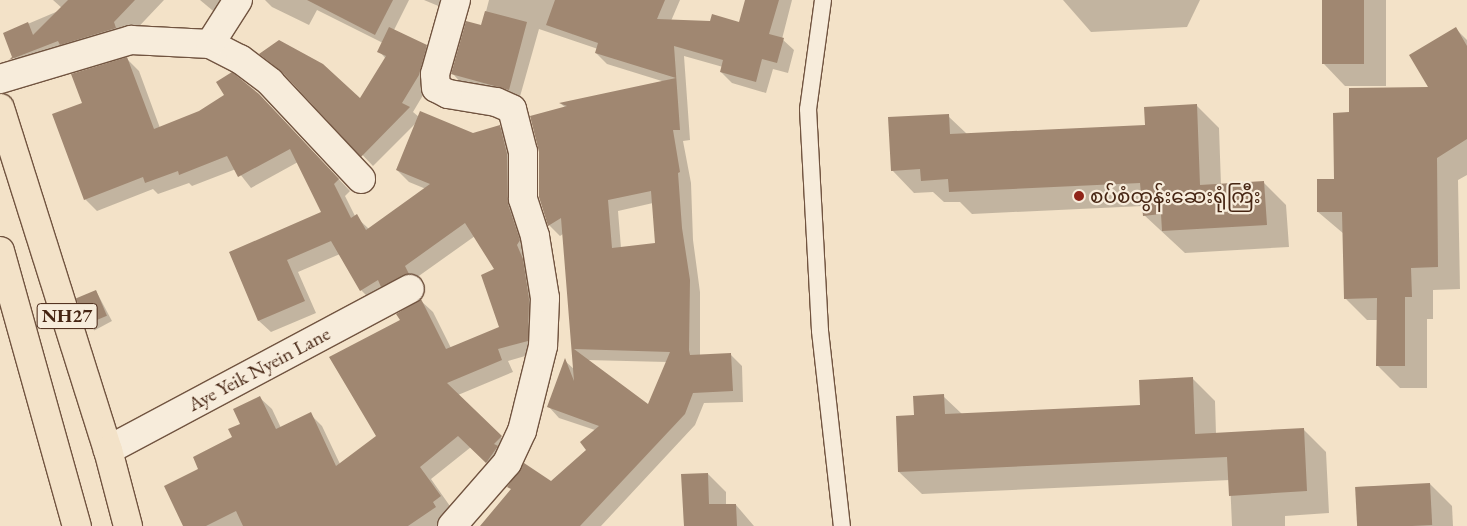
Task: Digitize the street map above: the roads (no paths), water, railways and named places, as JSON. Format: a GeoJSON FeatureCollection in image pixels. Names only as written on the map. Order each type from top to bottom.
{"type":"FeatureCollection","features":[{"type":"Feature","properties":{"kind":"highway","name":"NH27"},"geometry":{"type":"LineString","coordinates":[[0,108],[108,450],[128,526]]}},
{"type":"Feature","properties":{"kind":"highway","name":"NH27"},"geometry":{"type":"LineString","coordinates":[[0,251],[77,526]]}},
{"type":"Feature","properties":{"kind":"street"},"geometry":{"type":"LineString","coordinates":[[210,44],[238,0]]}},
{"type":"Feature","properties":{"kind":"street"},"geometry":{"type":"LineString","coordinates":[[452,526],[507,463],[522,431],[544,346],[545,298],[535,236],[523,198],[522,152],[512,110],[496,102],[448,94],[436,88],[435,74],[456,0]]}},
{"type":"Feature","properties":{"kind":"street"},"geometry":{"type":"LineString","coordinates":[[0,79],[131,40],[210,44],[240,59],[270,82],[361,179]]}},
{"type":"Feature","properties":{"kind":"street","name":"Aye Yeik Nyein Lane"},"geometry":{"type":"LineString","coordinates":[[108,450],[410,289]]}},
{"type":"Feature","properties":{"kind":"lane"},"geometry":{"type":"LineString","coordinates":[[823,0],[808,109],[820,331],[842,526]]}},
{"type":"Feature","properties":{"kind":"place","name":"စပ်စံထွန်းဆေးရုံကြီး"},"geometry":{"type":"Point","coordinates":[1079,196]}}]}
